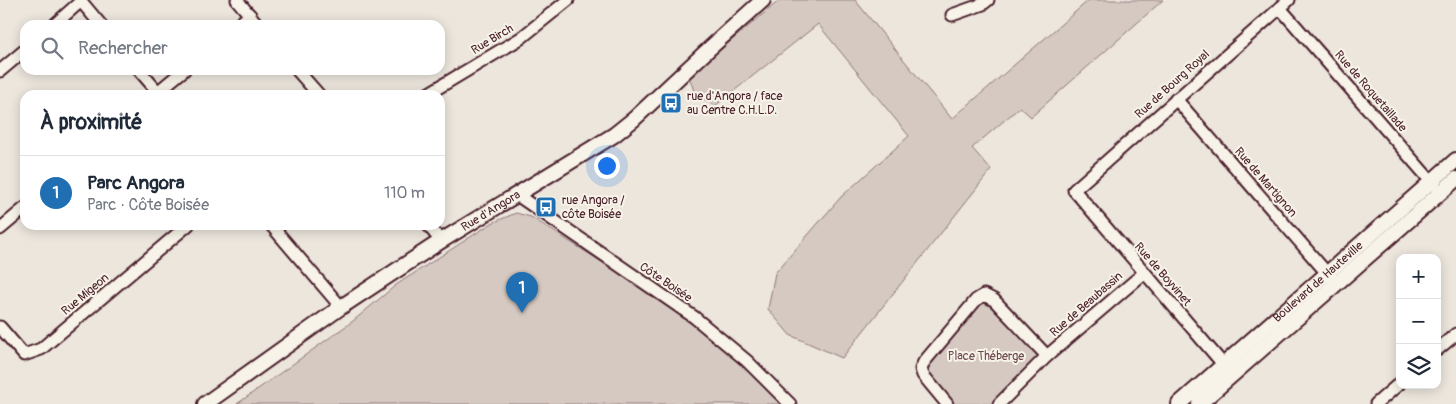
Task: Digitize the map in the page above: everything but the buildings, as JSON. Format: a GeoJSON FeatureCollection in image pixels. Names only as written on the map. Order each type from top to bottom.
{"type":"FeatureCollection","features":[{"type":"Feature","properties":{"kind":"street"},"geometry":{"type":"LineString","coordinates":[[237,0],[254,20]]}},
{"type":"Feature","properties":{"kind":"street","name":"Rue d'Angora"},"geometry":{"type":"LineString","coordinates":[[205,404],[341,307],[442,241],[614,135],[634,119],[763,0]]}},
{"type":"Feature","properties":{"kind":"street"},"geometry":{"type":"LineString","coordinates":[[952,16],[988,0]]}},
{"type":"Feature","properties":{"kind":"street"},"geometry":{"type":"LineString","coordinates":[[59,20],[80,1],[97,20]]}},
{"type":"Feature","properties":{"kind":"street","name":"Rue Birch"},"geometry":{"type":"LineString","coordinates":[[434,90],[521,38],[560,2]]}},
{"type":"Feature","properties":{"kind":"street","name":"Rue de Bourg Royal"},"geometry":{"type":"LineString","coordinates":[[1074,190],[1284,4]]}},
{"type":"Feature","properties":{"kind":"street","name":"Rue de Roquetaillade"},"geometry":{"type":"LineString","coordinates":[[1284,4],[1441,192]]}},
{"type":"Feature","properties":{"kind":"street"},"geometry":{"type":"LineString","coordinates":[[244,20],[250,15]]}},
{"type":"Feature","properties":{"kind":"street"},"geometry":{"type":"LineString","coordinates":[[0,71],[20,54]]}},
{"type":"Feature","properties":{"kind":"street"},"geometry":{"type":"LineString","coordinates":[[143,75],[153,90]]}},
{"type":"Feature","properties":{"kind":"street"},"geometry":{"type":"LineString","coordinates":[[161,90],[178,75]]}},
{"type":"Feature","properties":{"kind":"street"},"geometry":{"type":"LineString","coordinates":[[301,75],[315,90]]}},
{"type":"Feature","properties":{"kind":"street","name":"Rue de Martignon"},"geometry":{"type":"LineString","coordinates":[[1176,99],[1331,279]]}},
{"type":"Feature","properties":{"kind":"street","name":"Boulevard de Hauteville"},"geometry":{"type":"LineString","coordinates":[[1179,404],[1228,370],[1331,279],[1431,181],[1456,160]]}},
{"type":"Feature","properties":{"kind":"street","name":"Boulevard de Hauteville"},"geometry":{"type":"LineString","coordinates":[[1331,279],[1456,179]]}},
{"type":"Feature","properties":{"kind":"street","name":"Rue de Boyvinet"},"geometry":{"type":"LineString","coordinates":[[1074,190],[1228,370]]}},
{"type":"Feature","properties":{"kind":"street","name":"Côte Boisée"},"geometry":{"type":"LineString","coordinates":[[517,195],[694,317],[747,361],[790,404]]}},
{"type":"Feature","properties":{"kind":"street"},"geometry":{"type":"LineString","coordinates":[[0,229],[20,212]]}},
{"type":"Feature","properties":{"kind":"street","name":"Rue Migeon"},"geometry":{"type":"LineString","coordinates":[[0,326],[24,355],[41,350],[182,230]]}},
{"type":"Feature","properties":{"kind":"street"},"geometry":{"type":"LineString","coordinates":[[275,230],[341,307]]}},
{"type":"Feature","properties":{"kind":"street"},"geometry":{"type":"LineString","coordinates":[[432,230],[442,241]]}},
{"type":"Feature","properties":{"kind":"street","name":"Rue de Beaubassin"},"geometry":{"type":"LineString","coordinates":[[1000,404],[1047,356],[1144,273]]}},
{"type":"Feature","properties":{"kind":"street","name":"Rue de Beaubassin"},"geometry":{"type":"LineString","coordinates":[[947,404],[923,376],[921,370],[924,362],[941,341],[976,300],[984,296],[994,300],[1047,356]]}},
{"type":"Feature","properties":{"kind":"street"},"geometry":{"type":"LineString","coordinates":[[1441,347],[1456,334]]}},
{"type":"Feature","properties":{"kind":"street","name":"Boulevard de Hauteville"},"geometry":{"type":"LineString","coordinates":[[1199,404],[1228,370]]}},
{"type":"Feature","properties":{"kind":"street"},"geometry":{"type":"LineString","coordinates":[[1376,404],[1396,386]]}},
{"type":"Feature","properties":{"kind":"green space"},"geometry":{"type":"Polygon","coordinates":[[[780,0],[855,0],[952,119],[1089,0],[1163,0],[1031,117],[1020,107],[972,148],[991,170],[842,358],[790,335],[768,309],[775,273],[841,197],[909,136],[818,24],[715,106],[695,94],[689,76],[780,0]]]}},
{"type":"Feature","properties":{"kind":"green space"},"geometry":{"type":"Polygon","coordinates":[[[516,213],[531,217],[671,306],[742,361],[783,404],[237,404],[353,321],[396,285],[492,223],[516,213]]]}},
{"type":"Feature","properties":{"kind":"green space","name":"Place Théberge"},"geometry":{"type":"Polygon","coordinates":[[[984,295],[1047,356],[999,404],[947,404],[923,375],[924,362],[984,295]]]}},
{"type":"Feature","properties":{"kind":"place","name":"rue d'Angora / face au Centre C.H.L.D."},"geometry":{"type":"Point","coordinates":[671,103]}},
{"type":"Feature","properties":{"kind":"place","name":"rue Angora / côte Boisée"},"geometry":{"type":"Point","coordinates":[546,207]}},
{"type":"Feature","properties":{"kind":"place","name":"Parc Angora"},"geometry":{"type":"Point","coordinates":[522,313]}}]}
